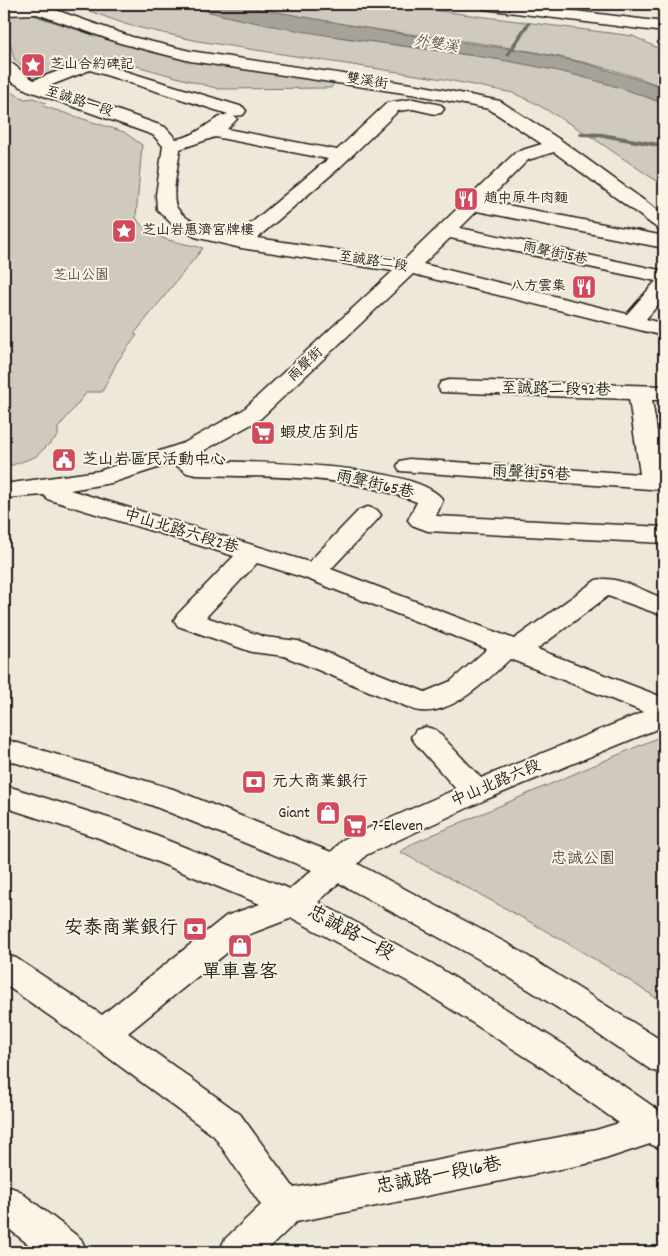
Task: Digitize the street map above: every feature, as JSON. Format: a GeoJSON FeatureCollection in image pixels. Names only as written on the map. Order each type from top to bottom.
{"type":"FeatureCollection","features":[{"type":"Feature","properties":{"kind":"street"},"geometry":{"type":"LineString","coordinates":[[484,4],[550,8],[663,25]]}},
{"type":"Feature","properties":{"kind":"street","name":"雙溪街"},"geometry":{"type":"LineString","coordinates":[[9,10],[48,6],[126,40],[190,56],[478,100],[506,111],[556,144],[664,224]]}},
{"type":"Feature","properties":{"kind":"street","name":"至誠路一段"},"geometry":{"type":"LineString","coordinates":[[4,65],[16,77],[32,86],[133,120],[166,138]]}},
{"type":"Feature","properties":{"kind":"street"},"geometry":{"type":"LineString","coordinates":[[32,86],[89,65],[242,108],[214,132],[191,143],[166,138]]}},
{"type":"Feature","properties":{"kind":"street"},"geometry":{"type":"LineString","coordinates":[[241,242],[341,156],[393,107],[413,104],[480,117],[515,135]]}},
{"type":"Feature","properties":{"kind":"street"},"geometry":{"type":"LineString","coordinates":[[480,117],[506,111]]}},
{"type":"Feature","properties":{"kind":"street"},"geometry":{"type":"LineString","coordinates":[[214,132],[341,156]]}},
{"type":"Feature","properties":{"kind":"street","name":"至誠路二段"},"geometry":{"type":"LineString","coordinates":[[166,138],[165,195],[167,208],[180,221],[202,233],[241,242],[408,267],[664,330]]}},
{"type":"Feature","properties":{"kind":"street","name":"雨聲街"},"geometry":{"type":"LineString","coordinates":[[4,491],[56,486],[102,478],[177,455],[222,433],[258,410],[522,156],[556,144]]}},
{"type":"Feature","properties":{"kind":"street","name":"雨聲街15巷"},"geometry":{"type":"LineString","coordinates":[[473,204],[664,242]]}},
{"type":"Feature","properties":{"kind":"street","name":"雨聲街15巷"},"geometry":{"type":"LineString","coordinates":[[446,230],[664,277]]}},
{"type":"Feature","properties":{"kind":"street"},"geometry":{"type":"LineString","coordinates":[[632,322],[664,285]]}},
{"type":"Feature","properties":{"kind":"street","name":"至誠路二段92巷"},"geometry":{"type":"LineString","coordinates":[[449,387],[664,393]]}},
{"type":"Feature","properties":{"kind":"street"},"geometry":{"type":"LineString","coordinates":[[639,392],[659,482]]}},
{"type":"Feature","properties":{"kind":"street","name":"雨聲街65巷"},"geometry":{"type":"LineString","coordinates":[[177,455],[196,468],[339,474],[397,487],[431,500],[421,520],[428,523],[664,535]]}},
{"type":"Feature","properties":{"kind":"street","name":"雨聲街59巷"},"geometry":{"type":"LineString","coordinates":[[409,466],[659,482]]}},
{"type":"Feature","properties":{"kind":"street","name":"中山北路六段2巷"},"geometry":{"type":"LineString","coordinates":[[56,486],[56,494],[314,572],[652,704],[664,715]]}},
{"type":"Feature","properties":{"kind":"street"},"geometry":{"type":"LineString","coordinates":[[314,572],[368,515]]}},
{"type":"Feature","properties":{"kind":"street"},"geometry":{"type":"LineString","coordinates":[[250,554],[188,620],[262,646],[288,647],[425,703],[461,688],[512,648],[605,586],[664,608]]}},
{"type":"Feature","properties":{"kind":"street","name":"中山北路六段"},"geometry":{"type":"LineString","coordinates":[[294,904],[336,867],[355,847],[476,792],[664,715]]}},
{"type":"Feature","properties":{"kind":"street"},"geometry":{"type":"LineString","coordinates":[[426,738],[476,792]]}},
{"type":"Feature","properties":{"kind":"street"},"geometry":{"type":"LineString","coordinates":[[4,748],[162,797],[336,867],[498,954],[589,1010],[664,1060]]}},
{"type":"Feature","properties":{"kind":"street","name":"忠誠路一段"},"geometry":{"type":"LineString","coordinates":[[4,796],[110,830],[294,904],[419,972],[553,1056],[660,1131]]}},
{"type":"Feature","properties":{"kind":"street"},"geometry":{"type":"LineString","coordinates":[[103,1034],[238,925],[294,904]]}},
{"type":"Feature","properties":{"kind":"street"},"geometry":{"type":"LineString","coordinates":[[4,966],[103,1034],[227,1125],[284,1207],[239,1252]]}},
{"type":"Feature","properties":{"kind":"street","name":"忠誠路一段16巷"},"geometry":{"type":"LineString","coordinates":[[284,1207],[596,1146],[660,1131]]}},
{"type":"Feature","properties":{"kind":"street"},"geometry":{"type":"LineString","coordinates":[[4,1202],[67,1252]]}},
{"type":"Feature","properties":{"kind":"green space"},"geometry":{"type":"Polygon","coordinates":[[[70,4],[183,4],[231,17],[345,38],[512,61],[566,72],[626,88],[664,104],[664,186],[587,134],[535,103],[513,93],[443,79],[198,41],[128,25],[70,4]]]}},
{"type":"Feature","properties":{"kind":"green space"},"geometry":{"type":"Polygon","coordinates":[[[232,4],[385,4],[633,36],[664,51],[664,87],[612,70],[559,57],[505,47],[340,25],[285,16],[232,4]]]}},
{"type":"Feature","properties":{"kind":"green space"},"geometry":{"type":"Polygon","coordinates":[[[27,13],[111,41],[191,60],[335,81],[331,88],[219,89],[126,63],[99,59],[38,79],[14,59],[4,19],[6,16],[27,13]]]}},
{"type":"Feature","properties":{"kind":"green space","name":"芝山公園"},"geometry":{"type":"Polygon","coordinates":[[[4,89],[25,99],[33,98],[46,103],[43,106],[124,132],[142,145],[136,217],[141,225],[156,235],[175,242],[203,248],[134,334],[137,335],[117,362],[102,392],[87,392],[58,428],[58,436],[35,457],[4,468],[4,89]]]}},
{"type":"Feature","properties":{"kind":"green space","name":"忠誠公園"},"geometry":{"type":"Polygon","coordinates":[[[664,735],[664,1003],[567,943],[400,852],[416,842],[664,735]]]}},
{"type":"Feature","properties":{"kind":"water","name":"外雙溪"},"geometry":{"type":"Polygon","coordinates":[[[183,4],[232,4],[395,33],[532,52],[584,63],[664,87],[664,104],[576,75],[531,65],[301,31],[257,23],[183,4]]]}},
{"type":"Feature","properties":{"kind":"waterway"},"geometry":{"type":"LineString","coordinates":[[508,54],[528,24]]}},
{"type":"Feature","properties":{"kind":"waterway"},"geometry":{"type":"LineString","coordinates":[[581,134],[602,135],[664,146]]}},
{"type":"Feature","properties":{"kind":"place","name":"芝山合約碑記"},"geometry":{"type":"Point","coordinates":[33,65]}},
{"type":"Feature","properties":{"kind":"place","name":"趙中原牛肉麵"},"geometry":{"type":"Point","coordinates":[466,199]}},
{"type":"Feature","properties":{"kind":"place","name":"芝山岩惠濟宮牌樓"},"geometry":{"type":"Point","coordinates":[124,231]}},
{"type":"Feature","properties":{"kind":"place","name":"八方雲集"},"geometry":{"type":"Point","coordinates":[584,287]}},
{"type":"Feature","properties":{"kind":"place","name":"蝦皮店到店"},"geometry":{"type":"Point","coordinates":[263,433]}},
{"type":"Feature","properties":{"kind":"place","name":"芝山岩區民活動中心"},"geometry":{"type":"Point","coordinates":[64,460]}},
{"type":"Feature","properties":{"kind":"place","name":"元大商業銀行"},"geometry":{"type":"Point","coordinates":[254,782]}},
{"type":"Feature","properties":{"kind":"place","name":"Giant"},"geometry":{"type":"Point","coordinates":[328,813]}},
{"type":"Feature","properties":{"kind":"place","name":"7-Eleven"},"geometry":{"type":"Point","coordinates":[355,826]}},
{"type":"Feature","properties":{"kind":"place","name":"安泰商業銀行"},"geometry":{"type":"Point","coordinates":[195,929]}},
{"type":"Feature","properties":{"kind":"place","name":"單車喜客"},"geometry":{"type":"Point","coordinates":[240,946]}}]}
